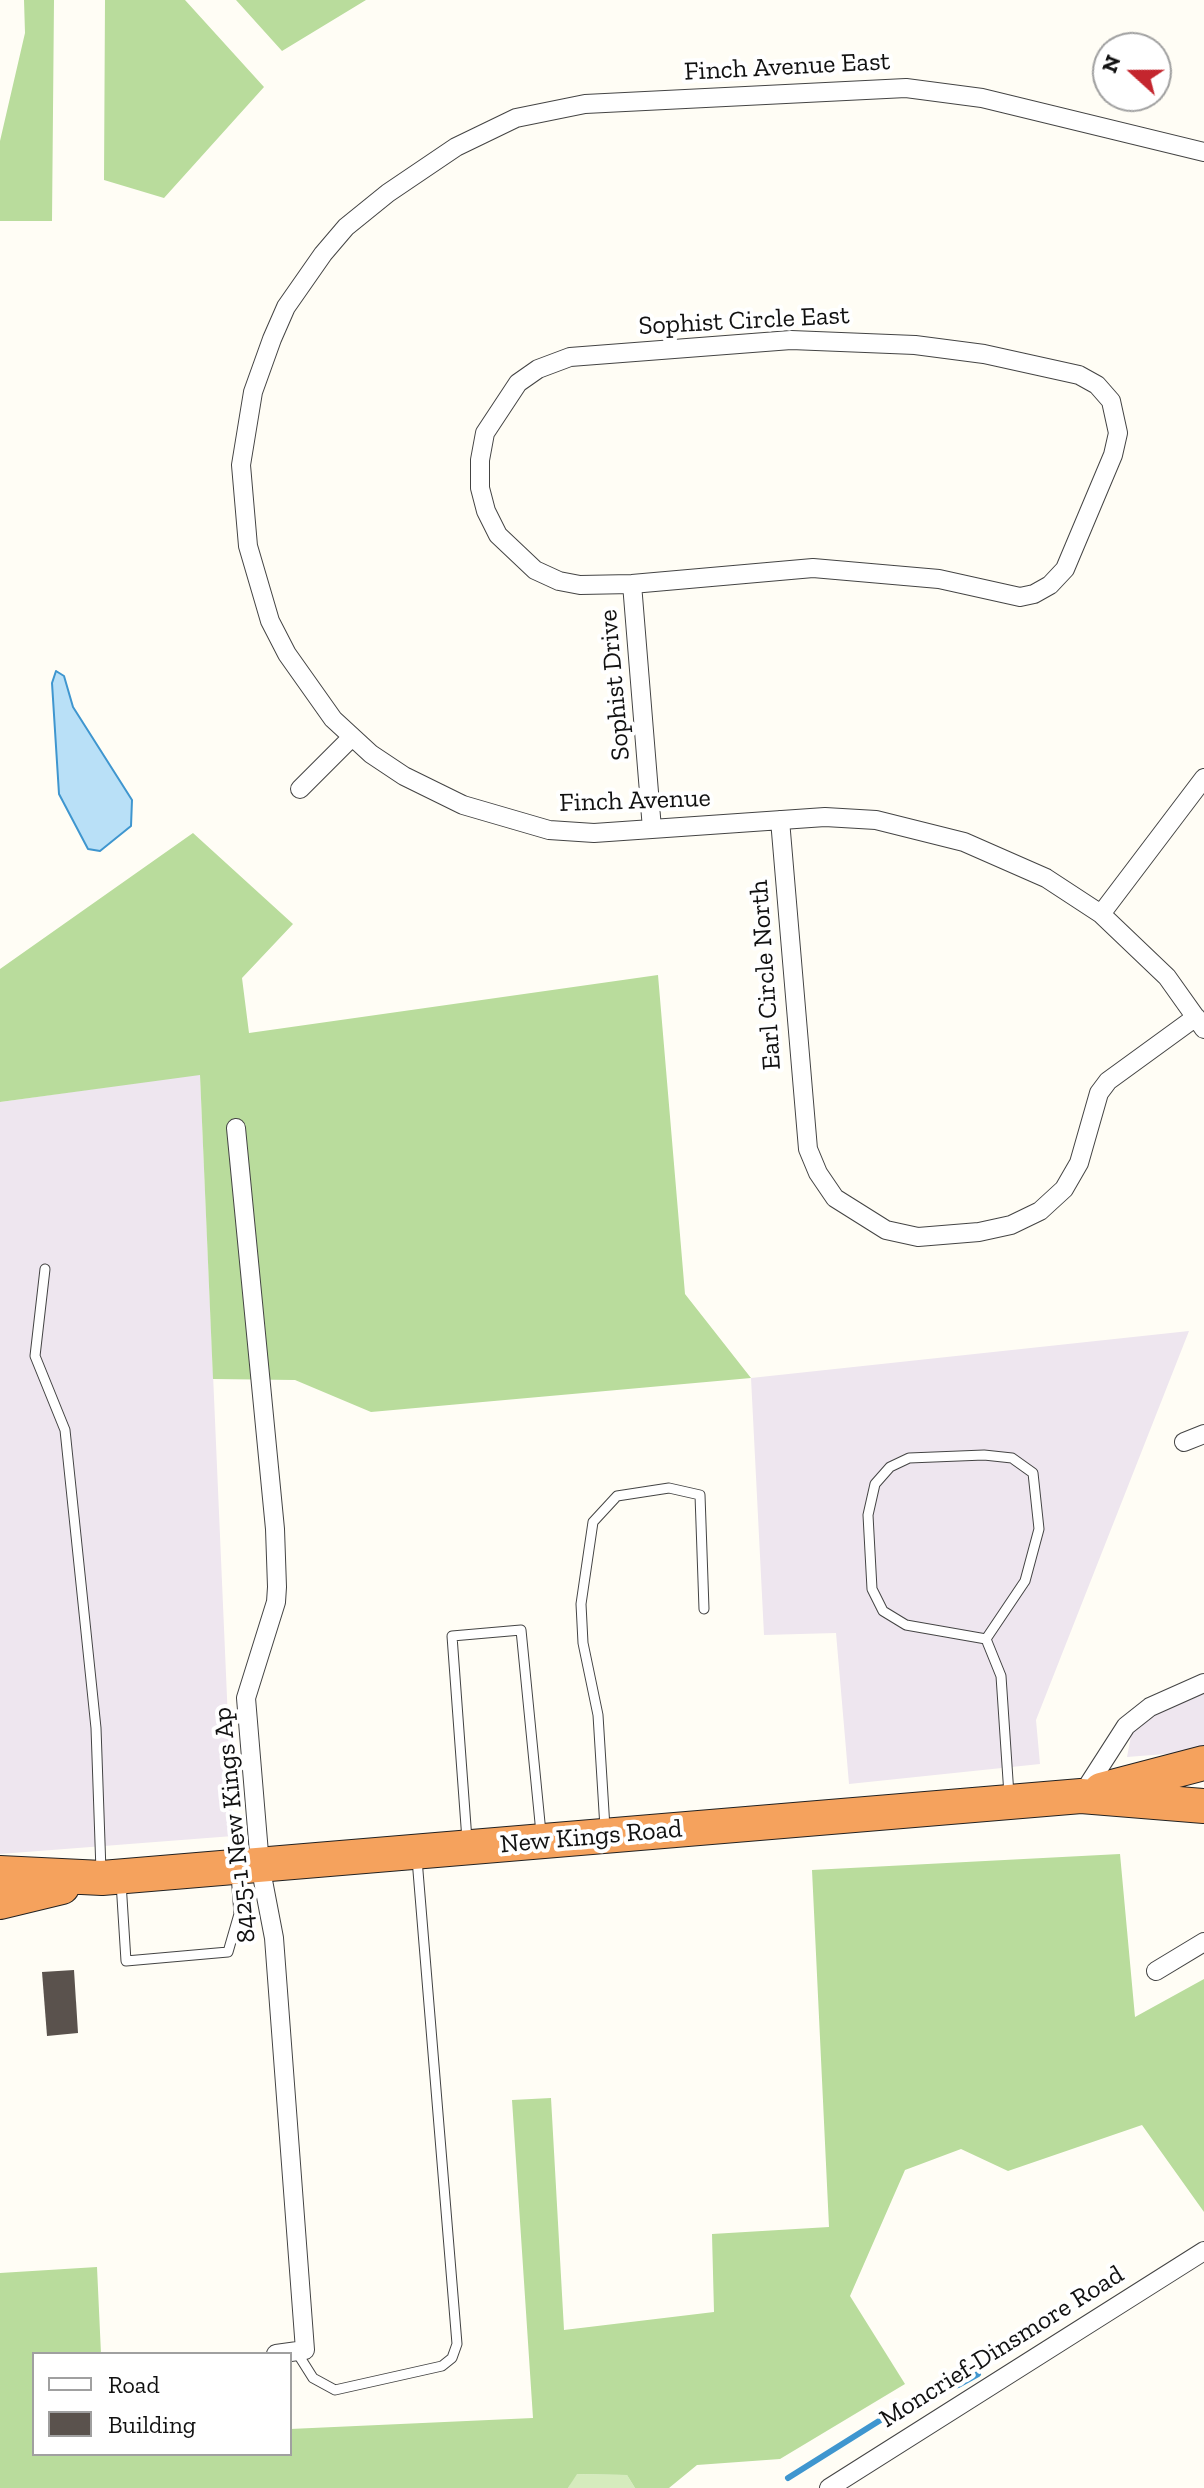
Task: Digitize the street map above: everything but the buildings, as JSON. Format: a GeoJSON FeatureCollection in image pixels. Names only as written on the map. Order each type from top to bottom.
{"type":"FeatureCollection","features":[{"type":"Feature","properties":{"kind":"highway","name":"New Kings Road"},"geometry":{"type":"LineString","coordinates":[[1081,1796],[1204,1763]]}},
{"type":"Feature","properties":{"kind":"highway","name":"New Kings Road"},"geometry":{"type":"LineString","coordinates":[[0,1902],[111,1878],[1081,1796],[1204,1806]]}},
{"type":"Feature","properties":{"kind":"highway","name":"New Kings Road"},"geometry":{"type":"LineString","coordinates":[[0,1873],[111,1878]]}},
{"type":"Feature","properties":{"kind":"street","name":"Finch Avenue East"},"geometry":{"type":"LineString","coordinates":[[388,193],[481,133],[546,110],[585,104],[876,87],[982,98],[1204,152]]}},
{"type":"Feature","properties":{"kind":"street","name":"Finch Avenue"},"geometry":{"type":"LineString","coordinates":[[388,193],[346,227],[286,307],[253,392],[241,465],[248,546],[270,621],[306,684],[352,737],[371,754],[424,787],[504,820],[549,830],[594,833],[825,817],[876,820],[916,828],[1007,859],[1046,878],[1101,914],[1167,977],[1200,1023]]}},
{"type":"Feature","properties":{"kind":"street","name":"Sophist Circle East"},"geometry":{"type":"LineString","coordinates":[[791,340],[861,341],[984,354],[1079,375],[1097,385],[1111,401],[1118,433],[1113,455],[1065,569],[1050,585],[1034,594],[1005,595],[939,579],[813,568],[747,571],[632,584],[580,585],[559,581],[535,570],[498,535],[486,511],[480,460],[485,433],[518,383],[538,369],[570,357],[791,340]]}},
{"type":"Feature","properties":{"kind":"street","name":"Sophist Drive"},"geometry":{"type":"LineString","coordinates":[[632,584],[652,829]]}},
{"type":"Feature","properties":{"kind":"street"},"geometry":{"type":"LineString","coordinates":[[300,789],[352,737]]}},
{"type":"Feature","properties":{"kind":"street"},"geometry":{"type":"LineString","coordinates":[[1101,914],[1204,778]]}},
{"type":"Feature","properties":{"kind":"street","name":"Earl Circle North"},"geometry":{"type":"LineString","coordinates":[[780,820],[803,1127],[818,1173],[835,1198],[886,1230],[918,1237],[979,1232],[1011,1225],[1040,1211],[1064,1189],[1079,1163],[1099,1093],[1108,1081],[1200,1023]]}},
{"type":"Feature","properties":{"kind":"street","name":"8425-1 New Kings Ap"},"geometry":{"type":"LineString","coordinates":[[236,1128],[275,1529],[277,1587],[276,1602],[246,1698],[248,1866],[274,1938],[305,2350],[295,2351]]}},
{"type":"Feature","properties":{"kind":"street"},"geometry":{"type":"LineString","coordinates":[[1184,1442],[1204,1434]]}},
{"type":"Feature","properties":{"kind":"street"},"geometry":{"type":"LineString","coordinates":[[1081,1796],[1126,1726],[1150,1707],[1204,1683]]}},
{"type":"Feature","properties":{"kind":"street"},"geometry":{"type":"LineString","coordinates":[[1156,1971],[1204,1942]]}},
{"type":"Feature","properties":{"kind":"street","name":"Moncrief-Dinsmore Road"},"geometry":{"type":"LineString","coordinates":[[829,2488],[1204,2251]]}},
{"type":"Feature","properties":{"kind":"street"},"geometry":{"type":"LineString","coordinates":[[289,2352],[295,2351]]}},
{"type":"Feature","properties":{"kind":"lane"},"geometry":{"type":"LineString","coordinates":[[45,1269],[35,1356],[65,1430],[111,1878],[126,1961],[228,1952],[248,1866]]}},
{"type":"Feature","properties":{"kind":"lane"},"geometry":{"type":"LineString","coordinates":[[984,1455],[1012,1458],[1033,1473],[1039,1529],[1025,1581],[986,1639],[906,1625],[883,1611],[872,1589],[868,1515],[875,1484],[890,1467],[909,1458],[984,1455]]}},
{"type":"Feature","properties":{"kind":"lane"},"geometry":{"type":"LineString","coordinates":[[606,1836],[598,1715],[583,1643],[581,1604],[593,1522],[617,1496],[669,1488],[700,1495],[704,1609]]}},
{"type":"Feature","properties":{"kind":"lane"},"geometry":{"type":"LineString","coordinates":[[468,1848],[452,1636],[521,1630],[542,1841]]}},
{"type":"Feature","properties":{"kind":"lane"},"geometry":{"type":"LineString","coordinates":[[986,1639],[1001,1676],[1009,1802]]}},
{"type":"Feature","properties":{"kind":"lane"},"geometry":{"type":"LineString","coordinates":[[295,2351],[313,2378],[335,2390],[442,2366],[452,2358],[457,2344],[416,1852]]}},
{"type":"Feature","properties":{"kind":"shaded area"},"geometry":{"type":"Polygon","coordinates":[[[200,1074],[233,1836],[0,1854],[0,1102],[200,1074]]]}},
{"type":"Feature","properties":{"kind":"shaded area"},"geometry":{"type":"Polygon","coordinates":[[[1189,1331],[1036,1720],[1040,1764],[849,1784],[836,1633],[764,1635],[751,1378],[1189,1331]]]}},
{"type":"Feature","properties":{"kind":"shaded area"},"geometry":{"type":"Polygon","coordinates":[[[1204,1692],[1204,1751],[1127,1757],[1132,1731],[1161,1710],[1204,1692]]]}},
{"type":"Feature","properties":{"kind":"green space"},"geometry":{"type":"Polygon","coordinates":[[[24,0],[54,0],[52,221],[0,221],[0,141],[25,33],[24,0]]]}},
{"type":"Feature","properties":{"kind":"green space"},"geometry":{"type":"Polygon","coordinates":[[[105,0],[185,0],[264,87],[164,198],[104,180],[105,0]]]}},
{"type":"Feature","properties":{"kind":"green space"},"geometry":{"type":"Polygon","coordinates":[[[236,0],[366,0],[282,51],[236,0]]]}},
{"type":"Feature","properties":{"kind":"green space"},"geometry":{"type":"Polygon","coordinates":[[[193,833],[293,924],[242,978],[249,1033],[658,975],[685,1294],[751,1378],[371,1412],[295,1380],[213,1379],[200,1075],[0,1102],[0,969],[193,833]]]}},
{"type":"Feature","properties":{"kind":"green space"},"geometry":{"type":"Polygon","coordinates":[[[1120,1854],[1135,2017],[1204,1979],[1204,2212],[1142,2125],[1008,2171],[961,2149],[905,2170],[850,2296],[905,2384],[780,2459],[697,2465],[669,2488],[635,2488],[627,2475],[577,2474],[568,2488],[0,2488],[0,2273],[97,2267],[101,2352],[32,2352],[32,2456],[292,2456],[292,2429],[533,2418],[512,2100],[551,2098],[564,2330],[714,2312],[712,2234],[829,2227],[812,1870],[1120,1854]]]}},
{"type":"Feature","properties":{"kind":"green space"},"geometry":{"type":"Polygon","coordinates":[[[576,2474],[627,2475],[635,2488],[568,2488],[576,2474]]]}},
{"type":"Feature","properties":{"kind":"water"},"geometry":{"type":"Polygon","coordinates":[[[56,671],[64,676],[73,707],[132,800],[131,826],[100,851],[88,849],[59,794],[52,683],[56,671]]]}},
{"type":"Feature","properties":{"kind":"waterway"},"geometry":{"type":"LineString","coordinates":[[788,2478],[922,2394],[958,2385],[978,2374]]}}]}
